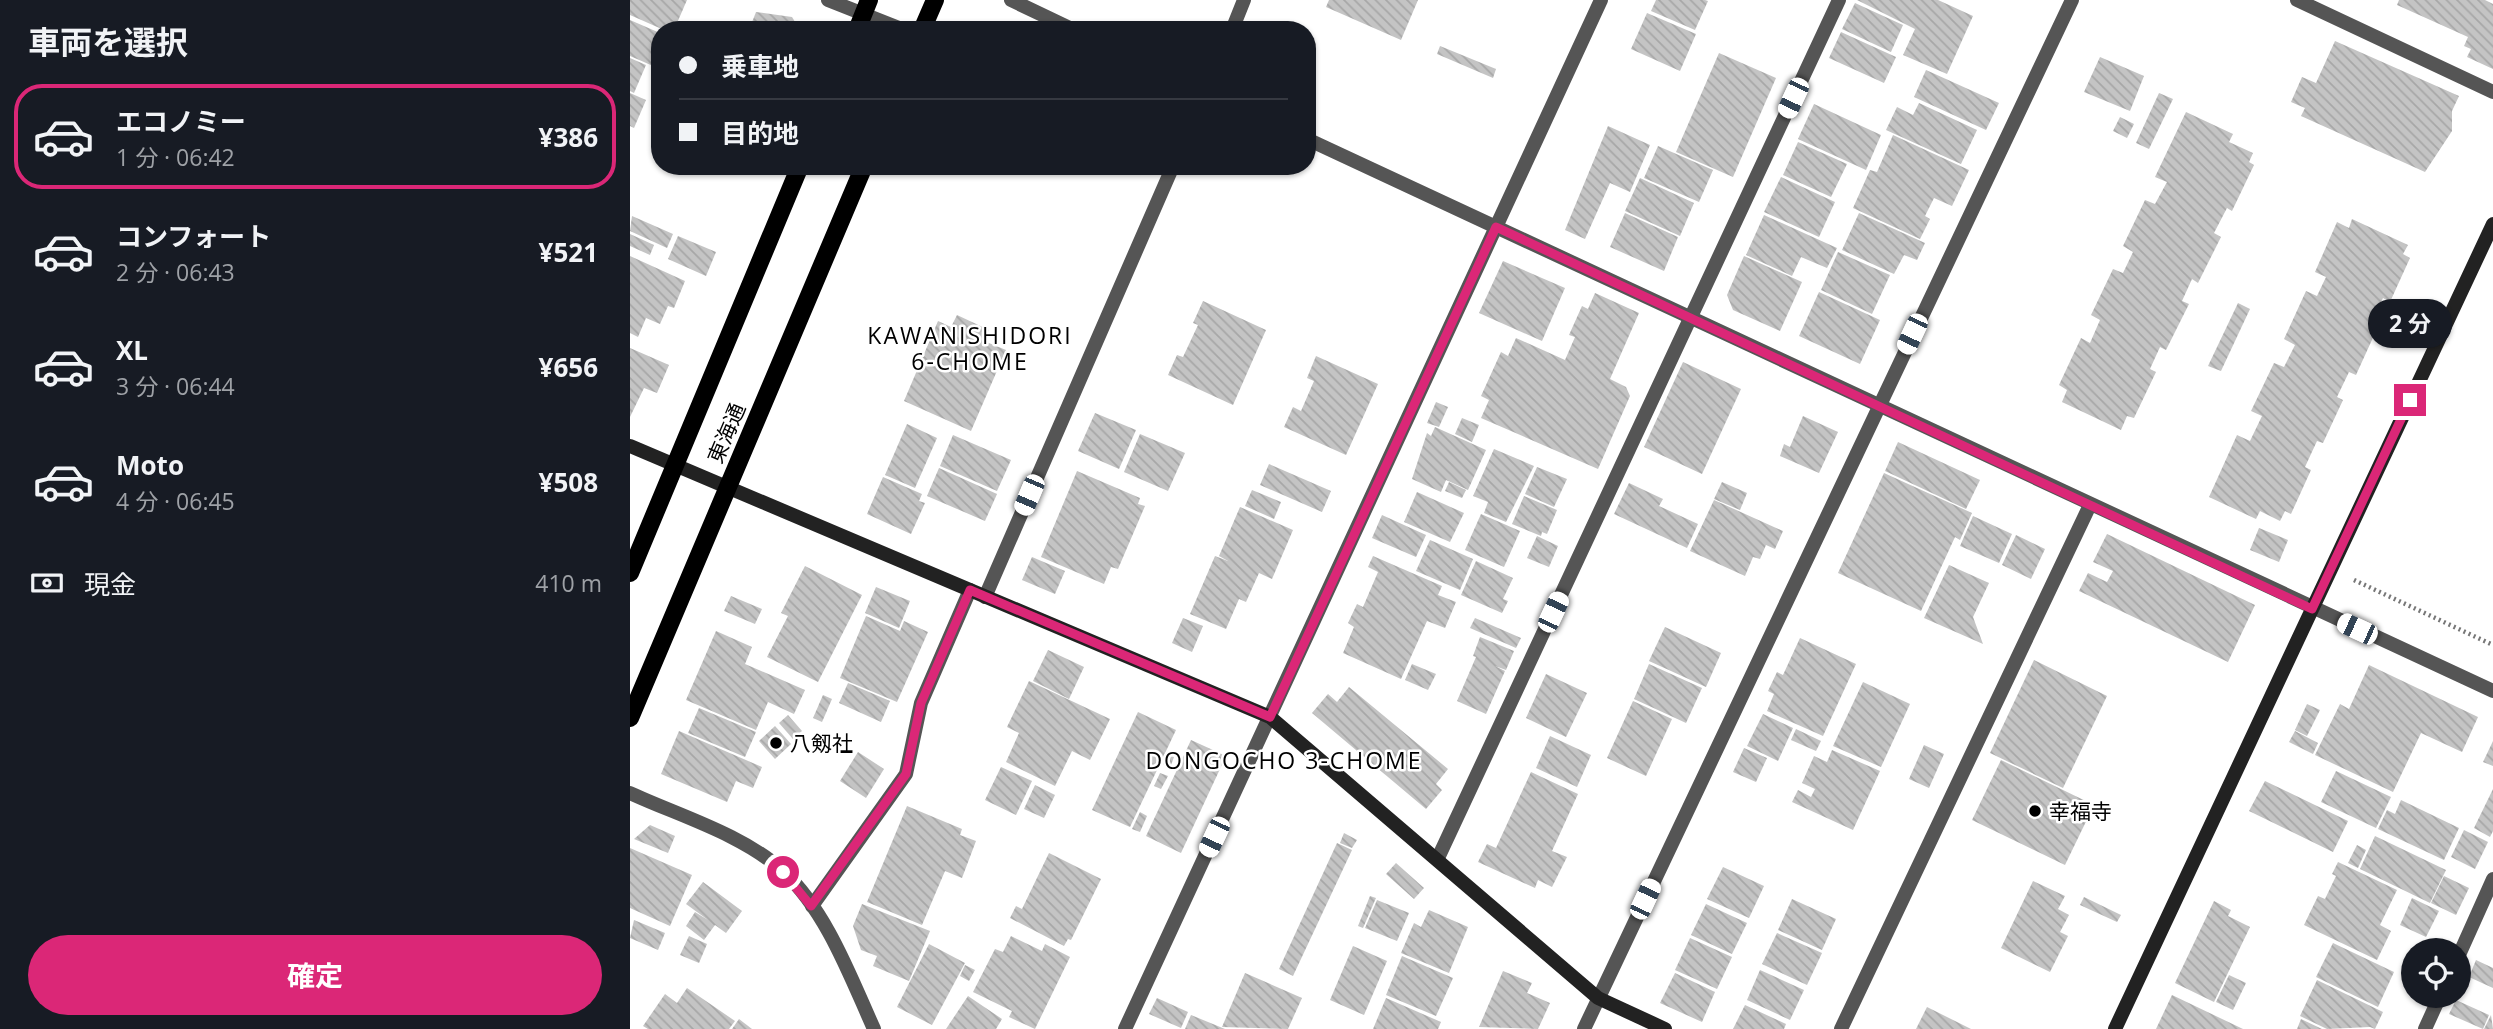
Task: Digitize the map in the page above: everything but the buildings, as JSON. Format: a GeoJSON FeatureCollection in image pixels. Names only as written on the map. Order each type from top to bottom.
{"type":"FeatureCollection","features":[{"type":"Feature","properties":{"kind":"main road"},"geometry":{"type":"LineString","coordinates":[[926,21],[935,0]]}},
{"type":"Feature","properties":{"kind":"main road","name":"東海通"},"geometry":{"type":"LineString","coordinates":[[630,573],[796,175]]}},
{"type":"Feature","properties":{"kind":"main road","name":"東海通"},"geometry":{"type":"LineString","coordinates":[[630,718],[860,175]]}},
{"type":"Feature","properties":{"kind":"street"},"geometry":{"type":"LineString","coordinates":[[828,0],[863,15]]}},
{"type":"Feature","properties":{"kind":"street"},"geometry":{"type":"LineString","coordinates":[[1011,0],[1055,21]]}},
{"type":"Feature","properties":{"kind":"street"},"geometry":{"type":"LineString","coordinates":[[1236,21],[1244,0]]}},
{"type":"Feature","properties":{"kind":"street"},"geometry":{"type":"LineString","coordinates":[[1125,1029],[1601,0]]}},
{"type":"Feature","properties":{"kind":"street"},"geometry":{"type":"LineString","coordinates":[[1438,858],[1839,0]]}},
{"type":"Feature","properties":{"kind":"street"},"geometry":{"type":"LineString","coordinates":[[1584,1029],[2072,0]]}},
{"type":"Feature","properties":{"kind":"street"},"geometry":{"type":"LineString","coordinates":[[2297,0],[2493,92]]}},
{"type":"Feature","properties":{"kind":"street"},"geometry":{"type":"LineString","coordinates":[[1316,143],[2493,691]]}},
{"type":"Feature","properties":{"kind":"street"},"geometry":{"type":"LineString","coordinates":[[985,597],[1169,175]]}},
{"type":"Feature","properties":{"kind":"street"},"geometry":{"type":"LineString","coordinates":[[2115,1029],[2493,224]]}},
{"type":"Feature","properties":{"kind":"street"},"geometry":{"type":"LineString","coordinates":[[630,446],[1270,717],[1438,858],[1598,998],[1665,1029]]}},
{"type":"Feature","properties":{"kind":"street"},"geometry":{"type":"LineString","coordinates":[[1841,1029],[2090,505]]}},
{"type":"Feature","properties":{"kind":"street"},"geometry":{"type":"LineString","coordinates":[[811,906],[906,774],[921,703],[970,590]]}},
{"type":"Feature","properties":{"kind":"street"},"geometry":{"type":"LineString","coordinates":[[630,793],[745,845],[783,872],[811,906],[837,948],[874,1029]]}},
{"type":"Feature","properties":{"kind":"street"},"geometry":{"type":"LineString","coordinates":[[2467,938],[2493,880]]}},
{"type":"Feature","properties":{"kind":"street"},"geometry":{"type":"LineString","coordinates":[[2425,1029],[2435,1008]]}},
{"type":"Feature","properties":{"kind":"path"},"geometry":{"type":"LineString","coordinates":[[2331,569],[2493,645]]}},
{"type":"Feature","properties":{"kind":"place","name":"八剱社"},"geometry":{"type":"Point","coordinates":[776,743]}},
{"type":"Feature","properties":{"kind":"place","name":"幸福寺"},"geometry":{"type":"Point","coordinates":[2035,811]}},
{"type":"Feature","properties":{"kind":"district","name":"KAWANISHIDORI 6-CHOME"},"geometry":{"type":"Point","coordinates":[970,348]}},
{"type":"Feature","properties":{"kind":"district","name":"DONGOCHO 3-CHOME"},"geometry":{"type":"Point","coordinates":[1284,760]}},
{"type":"Feature","properties":{"kind":"route"},"geometry":{"type":"LineString","coordinates":[[783,872],[811,906],[906,774],[921,703],[970,590],[1270,717],[1496,227],[2312,609],[2410,400]]}}]}
